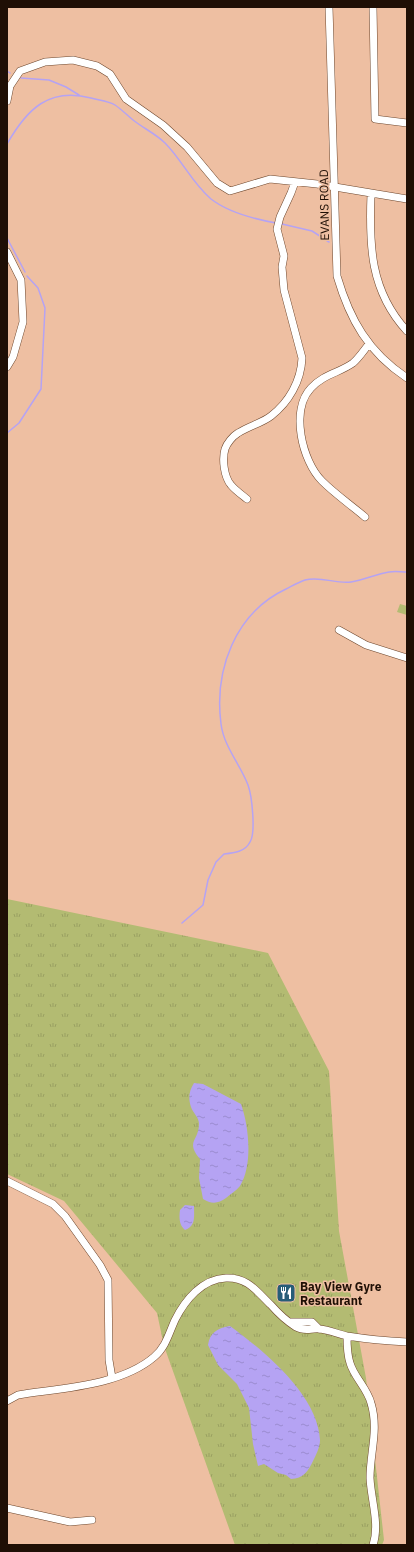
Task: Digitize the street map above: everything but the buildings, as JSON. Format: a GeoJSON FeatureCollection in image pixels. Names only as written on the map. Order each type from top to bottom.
{"type":"FeatureCollection","features":[{"type":"Feature","properties":{"kind":"street","name":"EVANS ROAD"},"geometry":{"type":"LineString","coordinates":[[329,7],[337,276],[353,320],[369,344],[407,378]]}},
{"type":"Feature","properties":{"kind":"street"},"geometry":{"type":"LineString","coordinates":[[373,7],[375,119],[407,123]]}},
{"type":"Feature","properties":{"kind":"street"},"geometry":{"type":"LineString","coordinates":[[7,101],[10,86],[20,71],[45,62],[73,60],[97,66],[110,74],[126,99],[163,125],[187,147],[216,183],[230,191],[270,179],[407,199]]}},
{"type":"Feature","properties":{"kind":"street"},"geometry":{"type":"LineString","coordinates":[[247,499],[230,485],[225,469],[225,449],[231,439],[238,433],[271,416],[283,404],[299,380],[302,369],[302,358],[284,290],[282,273],[284,256],[278,223],[295,182]]}},
{"type":"Feature","properties":{"kind":"street"},"geometry":{"type":"LineString","coordinates":[[371,194],[371,246],[375,274],[384,299],[407,331]]}},
{"type":"Feature","properties":{"kind":"street"},"geometry":{"type":"LineString","coordinates":[[7,252],[21,280],[23,322],[13,357],[7,367]]}},
{"type":"Feature","properties":{"kind":"street"},"geometry":{"type":"LineString","coordinates":[[365,516],[321,480],[311,465],[303,443],[300,420],[303,402],[310,389],[322,378],[354,362],[369,344]]}},
{"type":"Feature","properties":{"kind":"street"},"geometry":{"type":"LineString","coordinates":[[339,630],[366,645],[407,658]]}},
{"type":"Feature","properties":{"kind":"street"},"geometry":{"type":"LineString","coordinates":[[7,1181],[53,1204],[65,1216],[100,1265],[108,1280],[109,1360],[112,1378]]}},
{"type":"Feature","properties":{"kind":"street"},"geometry":{"type":"LineString","coordinates":[[7,1401],[18,1395],[112,1378],[136,1368],[154,1357],[164,1346],[176,1318],[188,1301],[200,1287],[212,1280],[232,1278],[245,1281],[262,1295],[271,1306],[291,1322],[312,1322],[319,1329],[347,1336],[407,1342]]}},
{"type":"Feature","properties":{"kind":"street"},"geometry":{"type":"LineString","coordinates":[[347,1336],[347,1353],[350,1364],[371,1402],[375,1426],[370,1478],[375,1544]]}},
{"type":"Feature","properties":{"kind":"street"},"geometry":{"type":"LineString","coordinates":[[7,1508],[70,1522],[92,1520]]}},
{"type":"Feature","properties":{"kind":"green space"},"geometry":{"type":"Polygon","coordinates":[[[400,604],[407,606],[407,615],[397,612],[400,604]]]}},
{"type":"Feature","properties":{"kind":"green space"},"geometry":{"type":"Polygon","coordinates":[[[7,899],[268,953],[329,1071],[339,1231],[366,1378],[384,1540],[382,1545],[235,1545],[164,1346],[157,1313],[64,1201],[7,1174],[7,899]]]}},
{"type":"Feature","properties":{"kind":"water"},"geometry":{"type":"Polygon","coordinates":[[[194,1083],[203,1084],[241,1104],[246,1123],[248,1134],[248,1157],[244,1177],[237,1189],[223,1200],[217,1202],[209,1202],[203,1199],[199,1178],[200,1159],[193,1144],[197,1134],[199,1122],[192,1109],[189,1098],[194,1083]]]}},
{"type":"Feature","properties":{"kind":"water"},"geometry":{"type":"Polygon","coordinates":[[[185,1205],[194,1206],[194,1220],[191,1226],[185,1230],[180,1221],[180,1210],[185,1205]]]}},
{"type":"Feature","properties":{"kind":"water"},"geometry":{"type":"Polygon","coordinates":[[[230,1326],[273,1361],[300,1391],[310,1407],[317,1423],[320,1443],[317,1454],[310,1468],[302,1476],[291,1479],[264,1464],[258,1466],[253,1444],[249,1408],[237,1384],[218,1365],[208,1345],[215,1331],[230,1326]]]}},
{"type":"Feature","properties":{"kind":"waterway"},"geometry":{"type":"LineString","coordinates":[[21,78],[49,80],[66,87],[79,95]]}},
{"type":"Feature","properties":{"kind":"waterway"},"geometry":{"type":"LineString","coordinates":[[7,144],[31,111],[51,98],[76,95],[107,102],[113,104],[165,143],[198,186],[211,199],[234,212],[276,223]]}},
{"type":"Feature","properties":{"kind":"waterway"},"geometry":{"type":"LineString","coordinates":[[282,224],[312,231],[329,242]]}},
{"type":"Feature","properties":{"kind":"waterway"},"geometry":{"type":"LineString","coordinates":[[7,238],[25,272]]}},
{"type":"Feature","properties":{"kind":"waterway"},"geometry":{"type":"LineString","coordinates":[[7,433],[19,423],[41,389],[45,308],[38,288],[27,276]]}},
{"type":"Feature","properties":{"kind":"waterway"},"geometry":{"type":"LineString","coordinates":[[182,923],[203,905],[208,880],[216,862],[224,854],[245,848],[252,837],[253,814],[248,785],[225,740],[221,724],[221,684],[225,664],[232,645],[241,628],[253,613],[268,599],[305,580],[317,579],[351,582],[389,572],[407,572]]}},
{"type":"Feature","properties":{"kind":"place","name":"Bay View Gyre Restaurant"},"geometry":{"type":"Point","coordinates":[286,1293]}}]}
